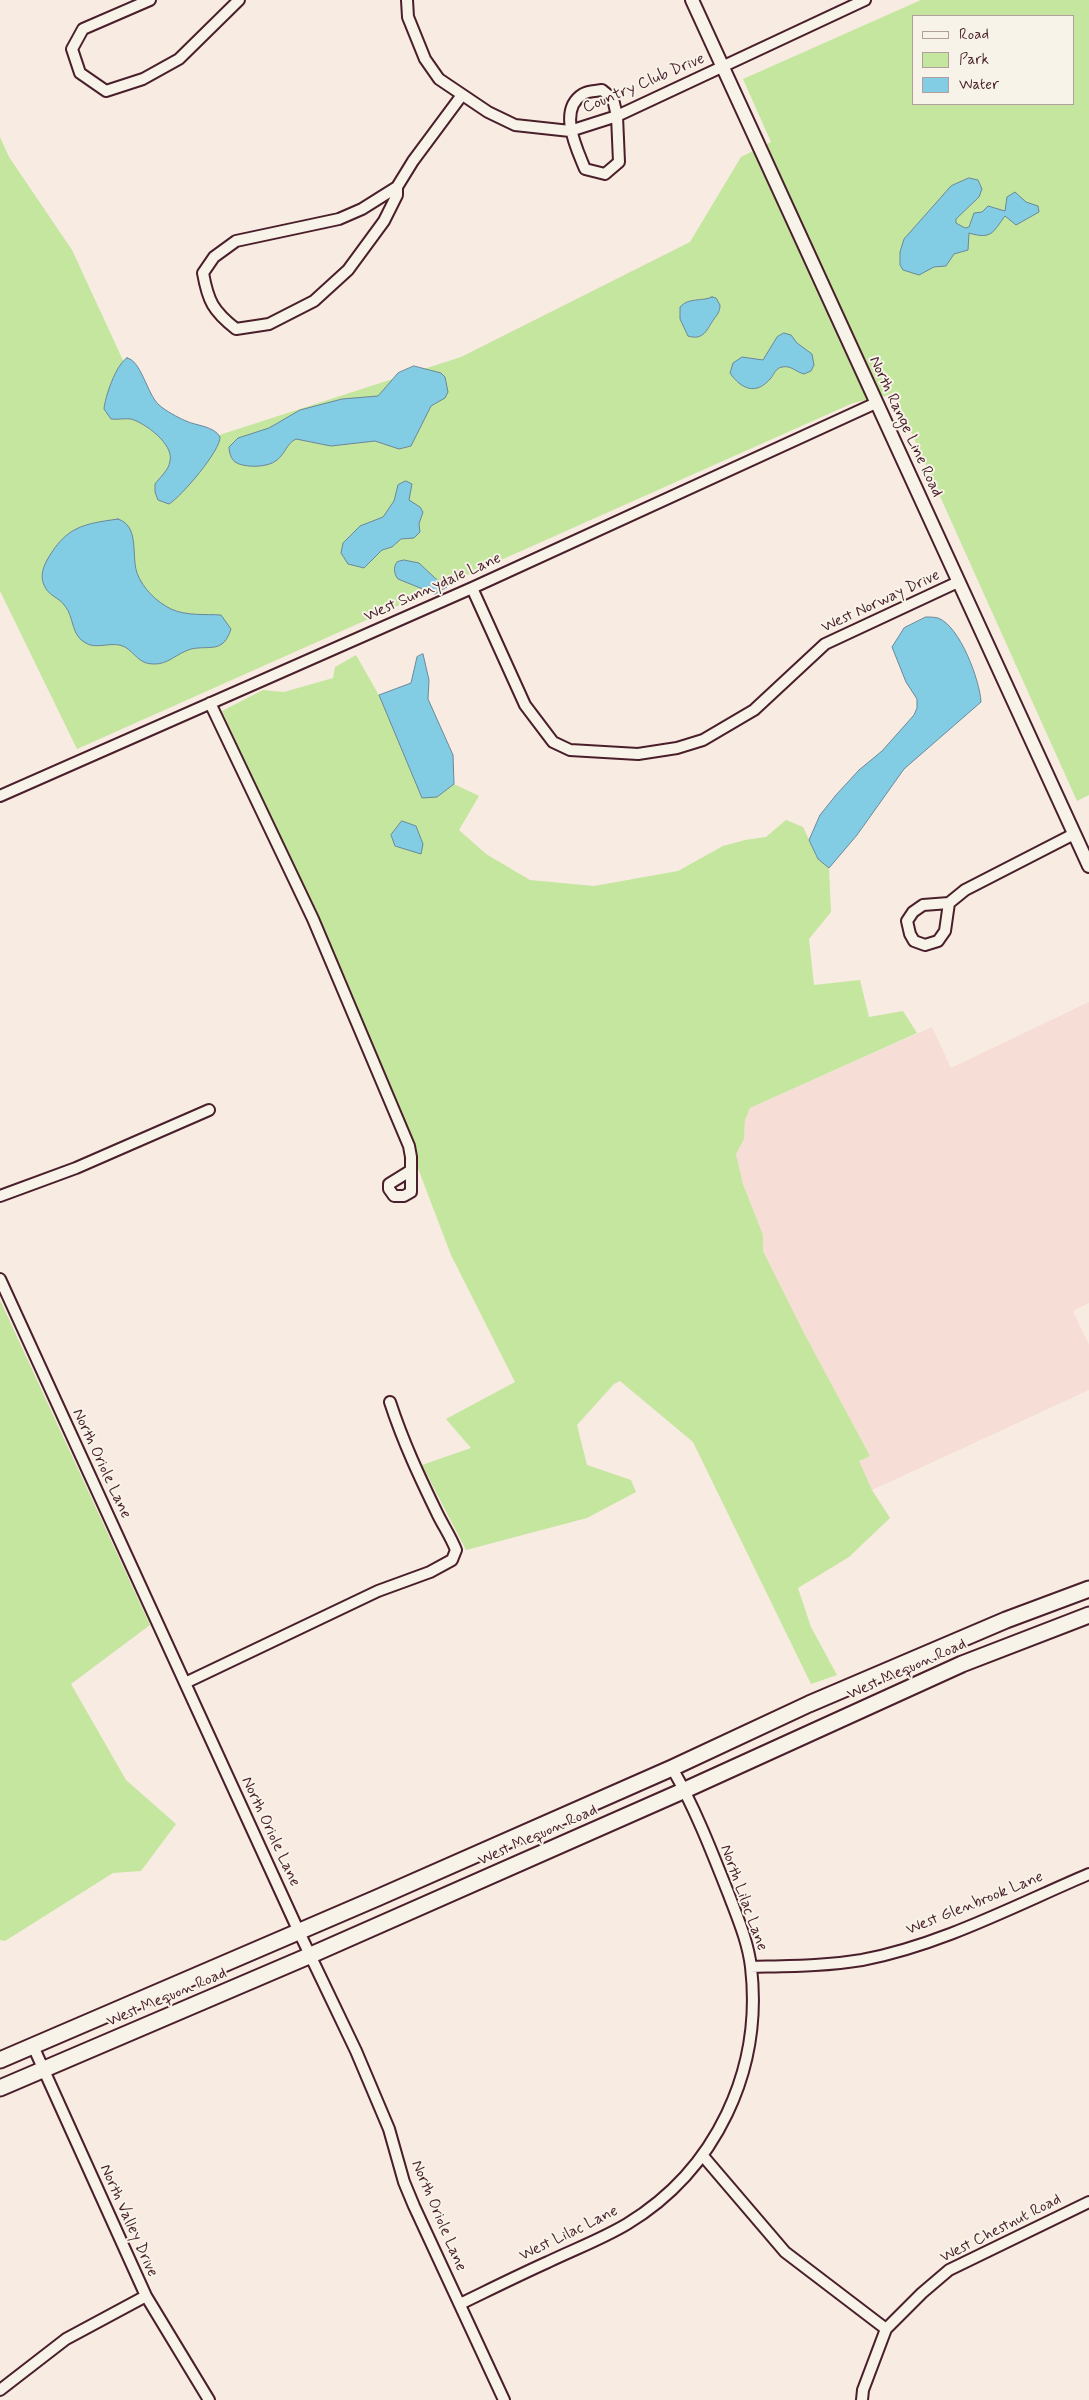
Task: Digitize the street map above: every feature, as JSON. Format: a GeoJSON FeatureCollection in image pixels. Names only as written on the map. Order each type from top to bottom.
{"type":"FeatureCollection","features":[{"type":"Feature","properties":{"kind":"main road","name":"West Mequon Road"},"geometry":{"type":"LineString","coordinates":[[0,2060],[299,1932],[672,1768],[860,1682],[1006,1620],[1089,1589]]}},
{"type":"Feature","properties":{"kind":"main road","name":"West Mequon Road"},"geometry":{"type":"LineString","coordinates":[[0,2088],[311,1955],[685,1790],[962,1664],[1089,1615]]}},
{"type":"Feature","properties":{"kind":"street"},"geometry":{"type":"LineString","coordinates":[[150,0],[83,29],[72,49],[80,73],[106,90],[143,79],[179,59],[239,0]]}},
{"type":"Feature","properties":{"kind":"street","name":"Country Club Drive"},"geometry":{"type":"LineString","coordinates":[[407,0],[408,17],[425,59],[439,79],[488,112],[516,125],[570,131],[617,116],[866,0]]}},
{"type":"Feature","properties":{"kind":"street","name":"North Range Line Road"},"geometry":{"type":"LineString","coordinates":[[692,0],[1089,866]]}},
{"type":"Feature","properties":{"kind":"street"},"geometry":{"type":"LineString","coordinates":[[602,90],[612,99],[617,116],[619,162],[606,174],[585,169],[570,131],[572,107],[582,94],[602,90]]}},
{"type":"Feature","properties":{"kind":"street"},"geometry":{"type":"LineString","coordinates":[[397,187],[397,195],[384,221],[348,270],[314,301],[269,324],[236,329],[219,316],[207,296],[203,273],[214,257],[236,241],[339,219],[362,209],[397,187],[413,161],[462,95]]}},
{"type":"Feature","properties":{"kind":"street","name":"West Sunnydale Lane"},"geometry":{"type":"LineString","coordinates":[[0,796],[472,588],[876,403]]}},
{"type":"Feature","properties":{"kind":"street","name":"West Norway Drive"},"geometry":{"type":"LineString","coordinates":[[472,588],[524,705],[553,742],[570,750],[638,754],[677,748],[703,740],[754,710],[825,644],[958,582]]}},
{"type":"Feature","properties":{"kind":"street"},"geometry":{"type":"LineString","coordinates":[[210,703],[313,919],[409,1146],[411,1157],[410,1171]]}},
{"type":"Feature","properties":{"kind":"street"},"geometry":{"type":"LineString","coordinates":[[949,903],[945,931],[938,941],[925,945],[914,941],[907,921],[913,912],[924,905],[949,903],[965,890],[1074,834]]}},
{"type":"Feature","properties":{"kind":"street"},"geometry":{"type":"LineString","coordinates":[[0,1196],[76,1168],[208,1110]]}},
{"type":"Feature","properties":{"kind":"street","name":"North Oriole Lane"},"geometry":{"type":"LineString","coordinates":[[0,1279],[299,1932],[356,2051],[389,2128],[404,2182],[504,2400]]}},
{"type":"Feature","properties":{"kind":"street"},"geometry":{"type":"LineString","coordinates":[[185,1682],[361,1599],[430,1572],[452,1560],[456,1550],[451,1537],[441,1522],[402,1439],[390,1402]]}},
{"type":"Feature","properties":{"kind":"street","name":"North Lilac Lane"},"geometry":{"type":"LineString","coordinates":[[672,1768],[685,1790],[737,1918],[747,1944],[751,1968],[752,2029],[743,2075],[724,2122],[703,2156]]}},
{"type":"Feature","properties":{"kind":"street","name":"West Glenbrook Lane"},"geometry":{"type":"LineString","coordinates":[[751,1968],[839,1963],[863,1960],[899,1950],[952,1933],[1089,1874]]}},
{"type":"Feature","properties":{"kind":"street","name":"North Valley Drive"},"geometry":{"type":"LineString","coordinates":[[33,2046],[146,2296],[209,2400]]}},
{"type":"Feature","properties":{"kind":"street"},"geometry":{"type":"LineString","coordinates":[[703,2156],[785,2252],[886,2329],[863,2390],[862,2400]]}},
{"type":"Feature","properties":{"kind":"street","name":"West Lilac Lane"},"geometry":{"type":"LineString","coordinates":[[460,2304],[592,2243],[628,2223],[668,2192],[703,2156]]}},
{"type":"Feature","properties":{"kind":"street","name":"West Chestnut Road"},"geometry":{"type":"LineString","coordinates":[[886,2329],[922,2293],[949,2270],[1089,2202]]}},
{"type":"Feature","properties":{"kind":"street"},"geometry":{"type":"LineString","coordinates":[[0,2390],[66,2339],[146,2296]]}},
{"type":"Feature","properties":{"kind":"shaded area"},"geometry":{"type":"Polygon","coordinates":[[[1089,1002],[1089,1303],[1073,1311],[1089,1345],[1089,1390],[872,1490],[858,1460],[870,1456],[804,1333],[763,1251],[763,1235],[743,1184],[736,1154],[744,1139],[745,1120],[750,1108],[932,1027],[951,1068],[1089,1002]]]}},
{"type":"Feature","properties":{"kind":"green space"},"geometry":{"type":"Polygon","coordinates":[[[921,0],[1089,0],[1089,795],[1077,801],[894,394],[853,403],[77,749],[0,591],[0,137],[9,157],[72,250],[140,397],[210,438],[461,357],[690,242],[741,157],[771,142],[743,79],[921,0]]]}},
{"type":"Feature","properties":{"kind":"green space"},"geometry":{"type":"Polygon","coordinates":[[[356,655],[437,797],[454,784],[479,796],[459,830],[486,854],[530,880],[594,886],[678,871],[723,846],[766,837],[786,820],[803,827],[818,859],[829,868],[831,912],[809,939],[814,985],[860,980],[869,1017],[903,1011],[917,1033],[750,1108],[745,1120],[744,1139],[736,1154],[743,1184],[763,1235],[763,1251],[804,1333],[870,1456],[859,1461],[872,1490],[890,1518],[849,1557],[798,1588],[811,1627],[837,1675],[811,1684],[693,1442],[620,1381],[614,1384],[577,1425],[587,1465],[631,1480],[636,1492],[587,1518],[466,1550],[422,1465],[471,1448],[446,1419],[515,1382],[451,1255],[346,979],[222,711],[263,690],[284,692],[333,678],[335,667],[356,655]]]}},
{"type":"Feature","properties":{"kind":"green space"},"geometry":{"type":"Polygon","coordinates":[[[0,1300],[150,1625],[71,1684],[126,1780],[176,1824],[141,1871],[113,1873],[5,1941],[0,1940],[0,1300]]]}},
{"type":"Feature","properties":{"kind":"water"},"geometry":{"type":"Polygon","coordinates":[[[969,178],[978,180],[982,189],[979,197],[956,219],[956,223],[965,228],[969,227],[974,213],[982,212],[988,206],[1005,211],[1007,197],[1015,192],[1026,202],[1038,206],[1039,212],[1016,225],[1005,216],[994,230],[987,235],[969,233],[968,250],[954,254],[946,266],[934,267],[919,275],[903,270],[900,265],[900,252],[904,239],[951,186],[969,178]]]}},
{"type":"Feature","properties":{"kind":"water"},"geometry":{"type":"Polygon","coordinates":[[[712,297],[716,298],[720,305],[717,315],[704,333],[698,337],[688,336],[680,319],[680,307],[687,302],[712,297]]]}},
{"type":"Feature","properties":{"kind":"water"},"geometry":{"type":"Polygon","coordinates":[[[784,333],[791,335],[797,343],[812,354],[814,365],[811,371],[804,374],[788,367],[780,368],[765,384],[754,389],[744,386],[734,379],[730,373],[733,363],[742,357],[763,360],[777,337],[784,333]]]}},
{"type":"Feature","properties":{"kind":"water"},"geometry":{"type":"Polygon","coordinates":[[[127,358],[136,365],[159,405],[168,412],[190,423],[214,431],[220,437],[214,452],[199,473],[175,500],[169,504],[158,500],[155,492],[155,484],[166,470],[170,461],[168,448],[157,435],[144,425],[131,419],[111,419],[104,409],[106,397],[115,374],[127,358]]]}},
{"type":"Feature","properties":{"kind":"water"},"geometry":{"type":"Polygon","coordinates":[[[414,366],[441,373],[445,377],[448,392],[445,398],[431,406],[411,446],[399,449],[375,441],[331,446],[296,439],[290,443],[280,458],[268,465],[239,464],[231,457],[229,447],[238,438],[269,428],[300,410],[342,399],[378,396],[398,373],[414,366]]]}},
{"type":"Feature","properties":{"kind":"water"},"geometry":{"type":"Polygon","coordinates":[[[406,481],[412,484],[409,500],[420,507],[423,512],[419,524],[420,532],[414,538],[401,539],[392,547],[382,550],[364,568],[348,564],[341,553],[343,543],[360,526],[383,517],[394,501],[398,485],[406,481]]]}},
{"type":"Feature","properties":{"kind":"water"},"geometry":{"type":"Polygon","coordinates":[[[118,519],[125,523],[132,534],[135,566],[147,590],[161,603],[171,609],[189,614],[221,615],[231,629],[224,642],[215,647],[191,649],[163,663],[148,664],[120,645],[94,646],[80,639],[68,610],[60,600],[46,589],[42,578],[43,569],[54,549],[68,534],[85,525],[118,519]]]}},
{"type":"Feature","properties":{"kind":"water"},"geometry":{"type":"Polygon","coordinates":[[[404,560],[419,563],[436,579],[445,583],[447,587],[435,594],[398,579],[395,573],[395,566],[397,562],[404,560]]]}},
{"type":"Feature","properties":{"kind":"water"},"geometry":{"type":"Polygon","coordinates":[[[926,617],[938,618],[946,623],[954,632],[973,668],[981,702],[904,769],[857,835],[829,868],[818,859],[809,840],[820,815],[836,795],[859,770],[882,751],[914,715],[917,708],[917,699],[906,682],[892,647],[904,628],[926,617]]]}},
{"type":"Feature","properties":{"kind":"water"},"geometry":{"type":"Polygon","coordinates":[[[423,654],[429,680],[428,699],[453,755],[454,784],[437,797],[422,798],[379,695],[411,683],[417,657],[423,654]]]}},
{"type":"Feature","properties":{"kind":"water"},"geometry":{"type":"Polygon","coordinates":[[[402,821],[416,826],[423,844],[421,854],[395,846],[391,835],[402,821]]]}}]}
